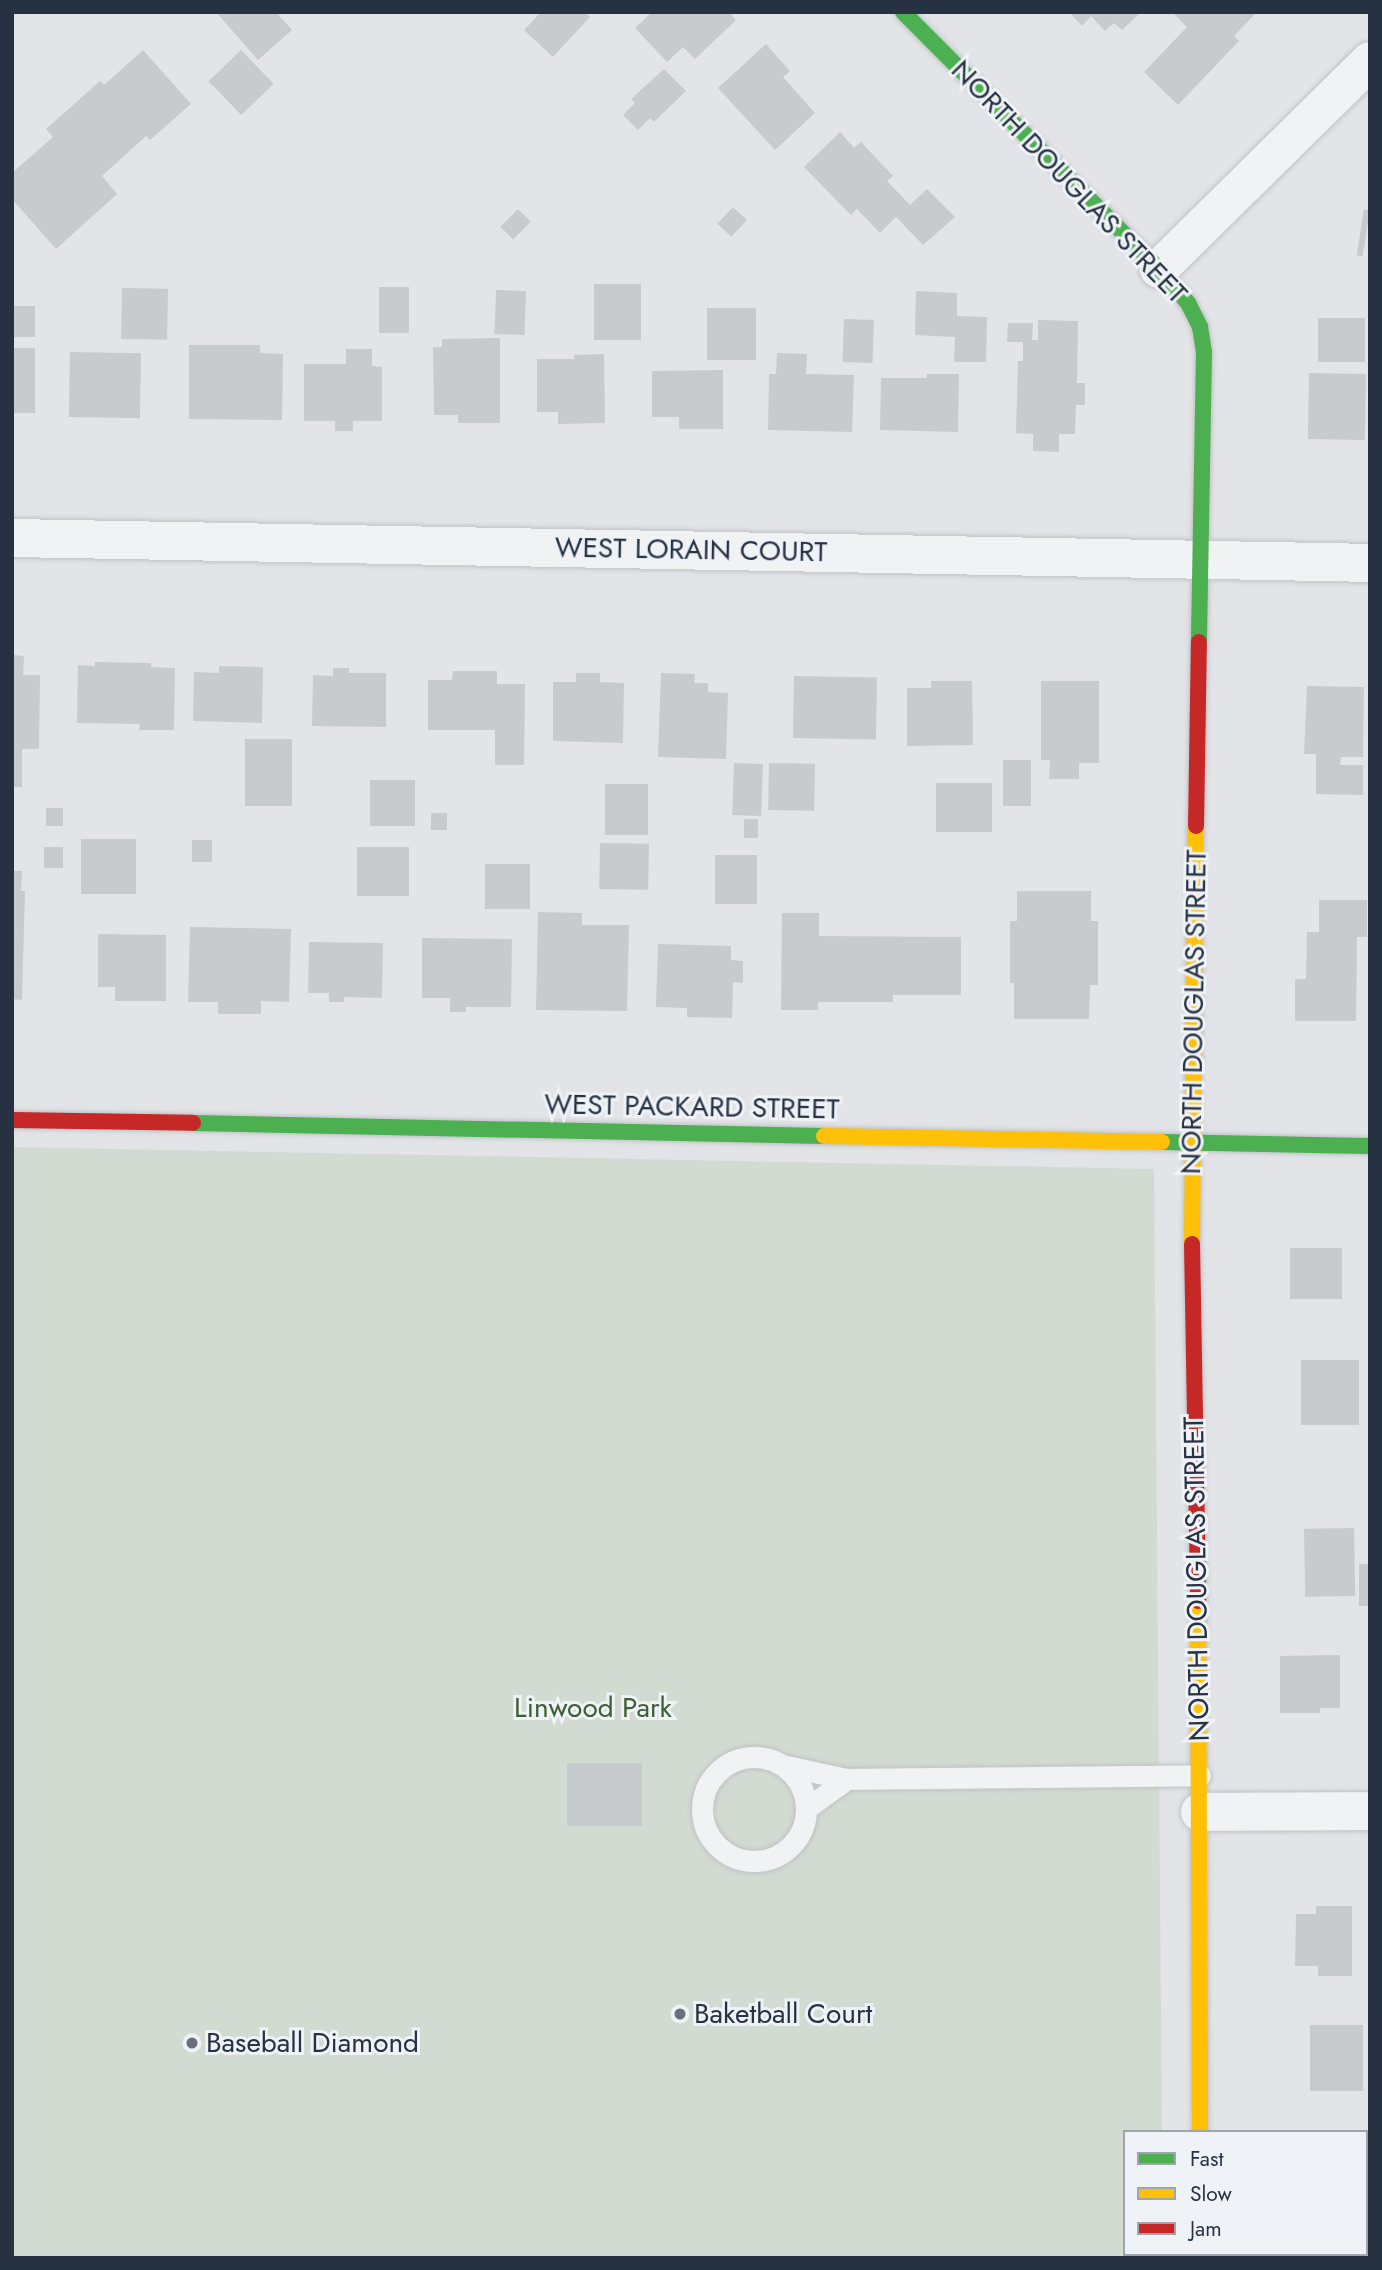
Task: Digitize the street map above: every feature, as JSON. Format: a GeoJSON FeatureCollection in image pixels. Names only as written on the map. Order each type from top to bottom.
{"type":"FeatureCollection","features":[{"type":"Feature","properties":{"kind":"street","name":"NORTH DOUGLAS STREET"},"geometry":{"type":"LineString","coordinates":[[903,12],[1159,269],[1188,303],[1202,339],[1202,560],[1191,1143],[1200,1793],[1200,2130]]}},
{"type":"Feature","properties":{"kind":"street"},"geometry":{"type":"LineString","coordinates":[[1159,269],[1370,61]]}},
{"type":"Feature","properties":{"kind":"street","name":"WEST LORAIN COURT"},"geometry":{"type":"LineString","coordinates":[[12,538],[1370,563]]}},
{"type":"Feature","properties":{"kind":"street","name":"WEST PACKARD STREET"},"geometry":{"type":"LineString","coordinates":[[12,1120],[1370,1146]]}},
{"type":"Feature","properties":{"kind":"street"},"geometry":{"type":"LineString","coordinates":[[1200,1793],[1370,1811]]}},
{"type":"Feature","properties":{"kind":"lane"},"geometry":{"type":"LineString","coordinates":[[782,1765],[795,1776],[804,1791],[807,1808],[804,1825],[796,1840],[783,1852],[768,1859],[750,1860],[733,1856],[719,1847],[709,1833],[703,1817],[703,1800],[709,1784],[719,1770],[733,1761],[750,1757],[766,1758],[782,1765],[847,1779],[1200,1793]]}},
{"type":"Feature","properties":{"kind":"lane"},"geometry":{"type":"LineString","coordinates":[[807,1808],[847,1779]]}},
{"type":"Feature","properties":{"kind":"green space","name":"Linwood Park"},"geometry":{"type":"Polygon","coordinates":[[[12,1147],[1154,1169],[1162,2130],[1123,2130],[1123,2256],[1163,2258],[12,2258],[12,1147]]]}},
{"type":"Feature","properties":{"kind":"building"},"geometry":{"type":"Polygon","coordinates":[[[216,12],[276,12],[292,30],[258,60],[216,12]]]}},
{"type":"Feature","properties":{"kind":"building"},"geometry":{"type":"Polygon","coordinates":[[[541,12],[585,12],[590,17],[553,57],[524,30],[541,12]]]}},
{"type":"Feature","properties":{"kind":"building"},"geometry":{"type":"Polygon","coordinates":[[[652,12],[729,12],[736,20],[695,59],[683,47],[667,62],[635,28],[652,12]]]}},
{"type":"Feature","properties":{"kind":"building"},"geometry":{"type":"Polygon","coordinates":[[[1069,12],[1141,12],[1122,30],[1114,23],[1105,31],[1091,16],[1082,26],[1069,12]]]}},
{"type":"Feature","properties":{"kind":"building"},"geometry":{"type":"Polygon","coordinates":[[[1177,12],[1257,12],[1234,36],[1239,41],[1178,105],[1144,72],[1187,27],[1175,15],[1177,12]]]}},
{"type":"Feature","properties":{"kind":"building"},"geometry":{"type":"Polygon","coordinates":[[[766,44],[790,71],[783,77],[815,113],[775,150],[718,88],[766,44]]]}},
{"type":"Feature","properties":{"kind":"building"},"geometry":{"type":"Polygon","coordinates":[[[143,50],[191,104],[150,140],[146,136],[102,176],[117,194],[56,249],[12,199],[12,173],[53,137],[46,129],[100,81],[104,85],[143,50]]]}},
{"type":"Feature","properties":{"kind":"building"},"geometry":{"type":"Polygon","coordinates":[[[241,50],[274,84],[241,115],[209,81],[241,50]]]}},
{"type":"Feature","properties":{"kind":"building"},"geometry":{"type":"Polygon","coordinates":[[[664,69],[686,91],[654,122],[650,118],[638,130],[623,115],[635,103],[631,99],[664,69]]]}},
{"type":"Feature","properties":{"kind":"building"},"geometry":{"type":"Polygon","coordinates":[[[840,132],[854,148],[861,142],[893,176],[887,181],[910,205],[927,189],[955,217],[923,245],[896,217],[880,233],[857,209],[851,215],[804,167],[840,132]]]}},
{"type":"Feature","properties":{"kind":"building"},"geometry":{"type":"Polygon","coordinates":[[[733,207],[747,220],[731,237],[717,224],[733,207]]]}},
{"type":"Feature","properties":{"kind":"building"},"geometry":{"type":"Polygon","coordinates":[[[518,209],[531,222],[513,239],[500,227],[518,209]]]}},
{"type":"Feature","properties":{"kind":"building"},"geometry":{"type":"Polygon","coordinates":[[[1364,209],[1370,210],[1363,256],[1357,255],[1364,209]]]}},
{"type":"Feature","properties":{"kind":"building"},"geometry":{"type":"Polygon","coordinates":[[[594,284],[641,284],[641,340],[594,340],[594,284]]]}},
{"type":"Feature","properties":{"kind":"building"},"geometry":{"type":"Polygon","coordinates":[[[379,287],[409,287],[409,333],[379,333],[379,287]]]}},
{"type":"Feature","properties":{"kind":"building"},"geometry":{"type":"Polygon","coordinates":[[[122,288],[168,289],[167,340],[121,339],[122,288]]]}},
{"type":"Feature","properties":{"kind":"building"},"geometry":{"type":"Polygon","coordinates":[[[496,290],[526,291],[524,335],[494,334],[496,290]]]}},
{"type":"Feature","properties":{"kind":"building"},"geometry":{"type":"Polygon","coordinates":[[[916,291],[957,293],[957,316],[987,317],[986,362],[954,362],[955,337],[915,335],[916,291]]]}},
{"type":"Feature","properties":{"kind":"building"},"geometry":{"type":"Polygon","coordinates":[[[12,306],[35,306],[35,337],[12,337],[12,306]]]}},
{"type":"Feature","properties":{"kind":"building"},"geometry":{"type":"Polygon","coordinates":[[[707,308],[756,308],[756,360],[707,360],[707,308]]]}},
{"type":"Feature","properties":{"kind":"building"},"geometry":{"type":"Polygon","coordinates":[[[1318,318],[1365,318],[1365,362],[1318,362],[1318,318]]]}},
{"type":"Feature","properties":{"kind":"building"},"geometry":{"type":"Polygon","coordinates":[[[844,319],[874,320],[872,363],[842,362],[844,319]]]}},
{"type":"Feature","properties":{"kind":"building"},"geometry":{"type":"Polygon","coordinates":[[[1038,320],[1078,321],[1077,383],[1085,383],[1085,405],[1076,405],[1075,434],[1059,434],[1059,452],[1033,451],[1033,434],[1016,433],[1018,361],[1023,361],[1023,342],[1007,342],[1008,323],[1033,323],[1032,340],[1038,340],[1038,320]]]}},
{"type":"Feature","properties":{"kind":"building"},"geometry":{"type":"Polygon","coordinates":[[[500,338],[500,423],[458,423],[458,415],[434,415],[433,347],[442,347],[442,339],[500,338]]]}},
{"type":"Feature","properties":{"kind":"building"},"geometry":{"type":"Polygon","coordinates":[[[189,345],[260,345],[260,353],[283,354],[282,420],[189,419],[189,345]]]}},
{"type":"Feature","properties":{"kind":"building"},"geometry":{"type":"Polygon","coordinates":[[[12,348],[35,348],[35,413],[12,413],[12,348]]]}},
{"type":"Feature","properties":{"kind":"building"},"geometry":{"type":"Polygon","coordinates":[[[346,349],[372,349],[372,366],[382,367],[382,421],[353,421],[353,431],[335,431],[335,421],[304,421],[304,364],[346,364],[346,349]]]}},
{"type":"Feature","properties":{"kind":"building"},"geometry":{"type":"Polygon","coordinates":[[[70,352],[141,353],[140,418],[69,417],[70,352]]]}},
{"type":"Feature","properties":{"kind":"building"},"geometry":{"type":"Polygon","coordinates":[[[777,353],[807,354],[806,374],[854,375],[852,432],[768,430],[769,374],[776,374],[777,353]]]}},
{"type":"Feature","properties":{"kind":"building"},"geometry":{"type":"Polygon","coordinates":[[[604,354],[605,423],[558,424],[558,412],[537,412],[537,359],[574,359],[574,355],[604,354]]]}},
{"type":"Feature","properties":{"kind":"building"},"geometry":{"type":"Polygon","coordinates":[[[723,370],[723,429],[679,429],[679,417],[652,417],[652,371],[723,370]]]}},
{"type":"Feature","properties":{"kind":"building"},"geometry":{"type":"Polygon","coordinates":[[[1309,373],[1366,374],[1365,440],[1308,439],[1309,373]]]}},
{"type":"Feature","properties":{"kind":"building"},"geometry":{"type":"Polygon","coordinates":[[[927,374],[959,374],[958,432],[880,430],[881,378],[927,378],[927,374]]]}},
{"type":"Feature","properties":{"kind":"building"},"geometry":{"type":"Polygon","coordinates":[[[12,655],[24,656],[23,675],[40,675],[39,749],[22,749],[22,787],[12,787],[12,655]]]}},
{"type":"Feature","properties":{"kind":"building"},"geometry":{"type":"Polygon","coordinates":[[[95,662],[151,663],[151,667],[175,668],[174,730],[139,730],[140,724],[77,723],[78,665],[95,666],[95,662]]]}},
{"type":"Feature","properties":{"kind":"building"},"geometry":{"type":"Polygon","coordinates":[[[219,666],[263,667],[262,723],[193,721],[194,672],[219,673],[219,666]]]}},
{"type":"Feature","properties":{"kind":"building"},"geometry":{"type":"Polygon","coordinates":[[[333,668],[349,668],[349,673],[386,673],[386,727],[312,726],[313,675],[333,676],[333,668]]]}},
{"type":"Feature","properties":{"kind":"building"},"geometry":{"type":"Polygon","coordinates":[[[453,671],[497,671],[497,684],[525,684],[524,765],[495,765],[495,730],[428,730],[428,680],[452,680],[453,671]]]}},
{"type":"Feature","properties":{"kind":"building"},"geometry":{"type":"Polygon","coordinates":[[[576,673],[600,673],[600,682],[624,683],[623,743],[553,741],[553,682],[576,682],[576,673]]]}},
{"type":"Feature","properties":{"kind":"building"},"geometry":{"type":"Polygon","coordinates":[[[661,673],[695,674],[694,683],[708,683],[708,692],[728,693],[726,759],[658,757],[661,673]]]}},
{"type":"Feature","properties":{"kind":"building"},"geometry":{"type":"Polygon","coordinates":[[[794,676],[877,677],[876,739],[793,738],[794,676]]]}},
{"type":"Feature","properties":{"kind":"building"},"geometry":{"type":"Polygon","coordinates":[[[931,681],[972,681],[973,745],[907,746],[907,688],[931,688],[931,681]]]}},
{"type":"Feature","properties":{"kind":"building"},"geometry":{"type":"Polygon","coordinates":[[[1041,681],[1099,681],[1099,763],[1079,763],[1079,779],[1049,779],[1050,760],[1041,760],[1041,681]]]}},
{"type":"Feature","properties":{"kind":"building"},"geometry":{"type":"Polygon","coordinates":[[[1307,686],[1364,687],[1363,757],[1341,757],[1340,765],[1363,765],[1363,795],[1316,794],[1316,754],[1304,754],[1307,686]]]}},
{"type":"Feature","properties":{"kind":"building"},"geometry":{"type":"Polygon","coordinates":[[[245,739],[292,739],[292,806],[245,806],[245,739]]]}},
{"type":"Feature","properties":{"kind":"building"},"geometry":{"type":"Polygon","coordinates":[[[1003,760],[1031,760],[1031,806],[1003,806],[1003,760]]]}},
{"type":"Feature","properties":{"kind":"building"},"geometry":{"type":"Polygon","coordinates":[[[734,763],[763,764],[761,816],[732,815],[734,763]]]}},
{"type":"Feature","properties":{"kind":"building"},"geometry":{"type":"Polygon","coordinates":[[[769,763],[815,764],[814,811],[768,810],[769,763]]]}},
{"type":"Feature","properties":{"kind":"building"},"geometry":{"type":"Polygon","coordinates":[[[370,780],[415,780],[415,826],[370,826],[370,780]]]}},
{"type":"Feature","properties":{"kind":"building"},"geometry":{"type":"Polygon","coordinates":[[[936,783],[992,783],[992,832],[936,832],[936,783]]]}},
{"type":"Feature","properties":{"kind":"building"},"geometry":{"type":"Polygon","coordinates":[[[605,784],[648,784],[648,835],[605,835],[605,784]]]}},
{"type":"Feature","properties":{"kind":"building"},"geometry":{"type":"Polygon","coordinates":[[[46,808],[63,808],[63,826],[46,826],[46,808]]]}},
{"type":"Feature","properties":{"kind":"building"},"geometry":{"type":"Polygon","coordinates":[[[431,813],[447,813],[447,830],[431,830],[431,813]]]}},
{"type":"Feature","properties":{"kind":"building"},"geometry":{"type":"Polygon","coordinates":[[[744,819],[758,819],[758,838],[744,838],[744,819]]]}},
{"type":"Feature","properties":{"kind":"building"},"geometry":{"type":"Polygon","coordinates":[[[81,839],[136,839],[136,894],[81,894],[81,839]]]}},
{"type":"Feature","properties":{"kind":"building"},"geometry":{"type":"Polygon","coordinates":[[[192,840],[212,840],[212,862],[192,862],[192,840]]]}},
{"type":"Feature","properties":{"kind":"building"},"geometry":{"type":"Polygon","coordinates":[[[600,843],[649,844],[648,890],[599,889],[600,843]]]}},
{"type":"Feature","properties":{"kind":"building"},"geometry":{"type":"Polygon","coordinates":[[[44,847],[63,847],[63,868],[44,868],[44,847]]]}},
{"type":"Feature","properties":{"kind":"building"},"geometry":{"type":"Polygon","coordinates":[[[357,847],[409,847],[409,896],[357,896],[357,847]]]}},
{"type":"Feature","properties":{"kind":"building"},"geometry":{"type":"Polygon","coordinates":[[[715,855],[757,855],[757,904],[715,904],[715,855]]]}},
{"type":"Feature","properties":{"kind":"building"},"geometry":{"type":"Polygon","coordinates":[[[485,864],[530,864],[530,909],[485,909],[485,864]]]}},
{"type":"Feature","properties":{"kind":"building"},"geometry":{"type":"Polygon","coordinates":[[[12,871],[22,871],[21,891],[25,891],[22,1000],[12,999],[12,871]]]}},
{"type":"Feature","properties":{"kind":"building"},"geometry":{"type":"Polygon","coordinates":[[[1017,891],[1091,891],[1091,921],[1098,921],[1098,985],[1090,985],[1089,1019],[1014,1019],[1014,983],[1010,983],[1010,921],[1017,921],[1017,891]]]}},
{"type":"Feature","properties":{"kind":"building"},"geometry":{"type":"Polygon","coordinates":[[[1319,900],[1367,900],[1367,937],[1357,937],[1356,1021],[1295,1021],[1295,979],[1306,979],[1307,932],[1319,932],[1319,900]]]}},
{"type":"Feature","properties":{"kind":"building"},"geometry":{"type":"Polygon","coordinates":[[[538,912],[582,913],[582,925],[629,925],[627,1011],[536,1010],[538,912]]]}},
{"type":"Feature","properties":{"kind":"building"},"geometry":{"type":"Polygon","coordinates":[[[782,913],[819,913],[819,936],[961,937],[961,995],[893,995],[893,1002],[818,1002],[818,1010],[781,1010],[782,913]]]}},
{"type":"Feature","properties":{"kind":"building"},"geometry":{"type":"Polygon","coordinates":[[[190,927],[291,929],[289,1002],[261,1001],[261,1014],[218,1014],[218,1002],[188,1002],[190,927]]]}},
{"type":"Feature","properties":{"kind":"building"},"geometry":{"type":"Polygon","coordinates":[[[98,934],[166,935],[166,1001],[115,1001],[115,987],[98,987],[98,934]]]}},
{"type":"Feature","properties":{"kind":"building"},"geometry":{"type":"Polygon","coordinates":[[[422,938],[512,939],[511,1007],[466,1007],[466,1012],[450,1012],[450,998],[422,998],[422,938]]]}},
{"type":"Feature","properties":{"kind":"building"},"geometry":{"type":"Polygon","coordinates":[[[309,942],[383,943],[382,998],[344,997],[344,1002],[329,1002],[329,993],[308,993],[309,942]]]}},
{"type":"Feature","properties":{"kind":"building"},"geometry":{"type":"Polygon","coordinates":[[[658,944],[731,946],[731,960],[743,961],[743,983],[733,982],[732,1018],[687,1017],[687,1008],[656,1007],[658,944]]]}},
{"type":"Feature","properties":{"kind":"building"},"geometry":{"type":"Polygon","coordinates":[[[1290,1248],[1342,1248],[1342,1299],[1290,1299],[1290,1248]]]}},
{"type":"Feature","properties":{"kind":"building"},"geometry":{"type":"Polygon","coordinates":[[[1301,1360],[1359,1360],[1359,1425],[1301,1425],[1301,1360]]]}},
{"type":"Feature","properties":{"kind":"building"},"geometry":{"type":"Polygon","coordinates":[[[1354,1528],[1355,1596],[1305,1597],[1304,1529],[1354,1528]]]}},
{"type":"Feature","properties":{"kind":"building"},"geometry":{"type":"Polygon","coordinates":[[[1359,1564],[1370,1564],[1370,1606],[1359,1606],[1359,1564]]]}},
{"type":"Feature","properties":{"kind":"building"},"geometry":{"type":"Polygon","coordinates":[[[1340,1655],[1340,1708],[1320,1708],[1320,1713],[1280,1713],[1280,1656],[1340,1655]]]}},
{"type":"Feature","properties":{"kind":"building"},"geometry":{"type":"Polygon","coordinates":[[[567,1763],[642,1763],[642,1826],[567,1826],[567,1763]]]}},
{"type":"Feature","properties":{"kind":"building"},"geometry":{"type":"Polygon","coordinates":[[[1316,1906],[1352,1906],[1352,1976],[1318,1976],[1318,1966],[1295,1966],[1296,1914],[1316,1914],[1316,1906]]]}},
{"type":"Feature","properties":{"kind":"building"},"geometry":{"type":"Polygon","coordinates":[[[1310,2025],[1363,2025],[1363,2091],[1310,2091],[1310,2025]]]}},
{"type":"Feature","properties":{"kind":"building"},"geometry":{"type":"Polygon","coordinates":[[[1368,2186],[1370,2186],[1368,2230],[1368,2186]]]}},
{"type":"Feature","properties":{"kind":"building"},"geometry":{"type":"Polygon","coordinates":[[[1293,2256],[1358,2256],[1358,2258],[1293,2256]]]}},
{"type":"Feature","properties":{"kind":"traffic: fast"},"geometry":{"type":"LineString","coordinates":[[903,12],[1159,269],[1188,303],[1200,327],[1204,352],[1199,642]]}},
{"type":"Feature","properties":{"kind":"traffic: fast"},"geometry":{"type":"LineString","coordinates":[[193,1123],[824,1136]]}},
{"type":"Feature","properties":{"kind":"traffic: fast"},"geometry":{"type":"LineString","coordinates":[[1162,1142],[1370,1146]]}},
{"type":"Feature","properties":{"kind":"traffic: slow"},"geometry":{"type":"LineString","coordinates":[[1192,1244],[1196,826]]}},
{"type":"Feature","properties":{"kind":"traffic: slow"},"geometry":{"type":"LineString","coordinates":[[824,1136],[1162,1142]]}},
{"type":"Feature","properties":{"kind":"traffic: slow"},"geometry":{"type":"LineString","coordinates":[[1198,1601],[1200,2130]]}},
{"type":"Feature","properties":{"kind":"traffic: jam"},"geometry":{"type":"LineString","coordinates":[[1196,826],[1199,642]]}},
{"type":"Feature","properties":{"kind":"traffic: jam"},"geometry":{"type":"LineString","coordinates":[[12,1120],[193,1123]]}},
{"type":"Feature","properties":{"kind":"traffic: jam"},"geometry":{"type":"LineString","coordinates":[[1192,1244],[1198,1601]]}},
{"type":"Feature","properties":{"kind":"place","name":"Baketball Court"},"geometry":{"type":"Point","coordinates":[680,2014]}},
{"type":"Feature","properties":{"kind":"place","name":"Baseball Diamond"},"geometry":{"type":"Point","coordinates":[192,2043]}}]}
